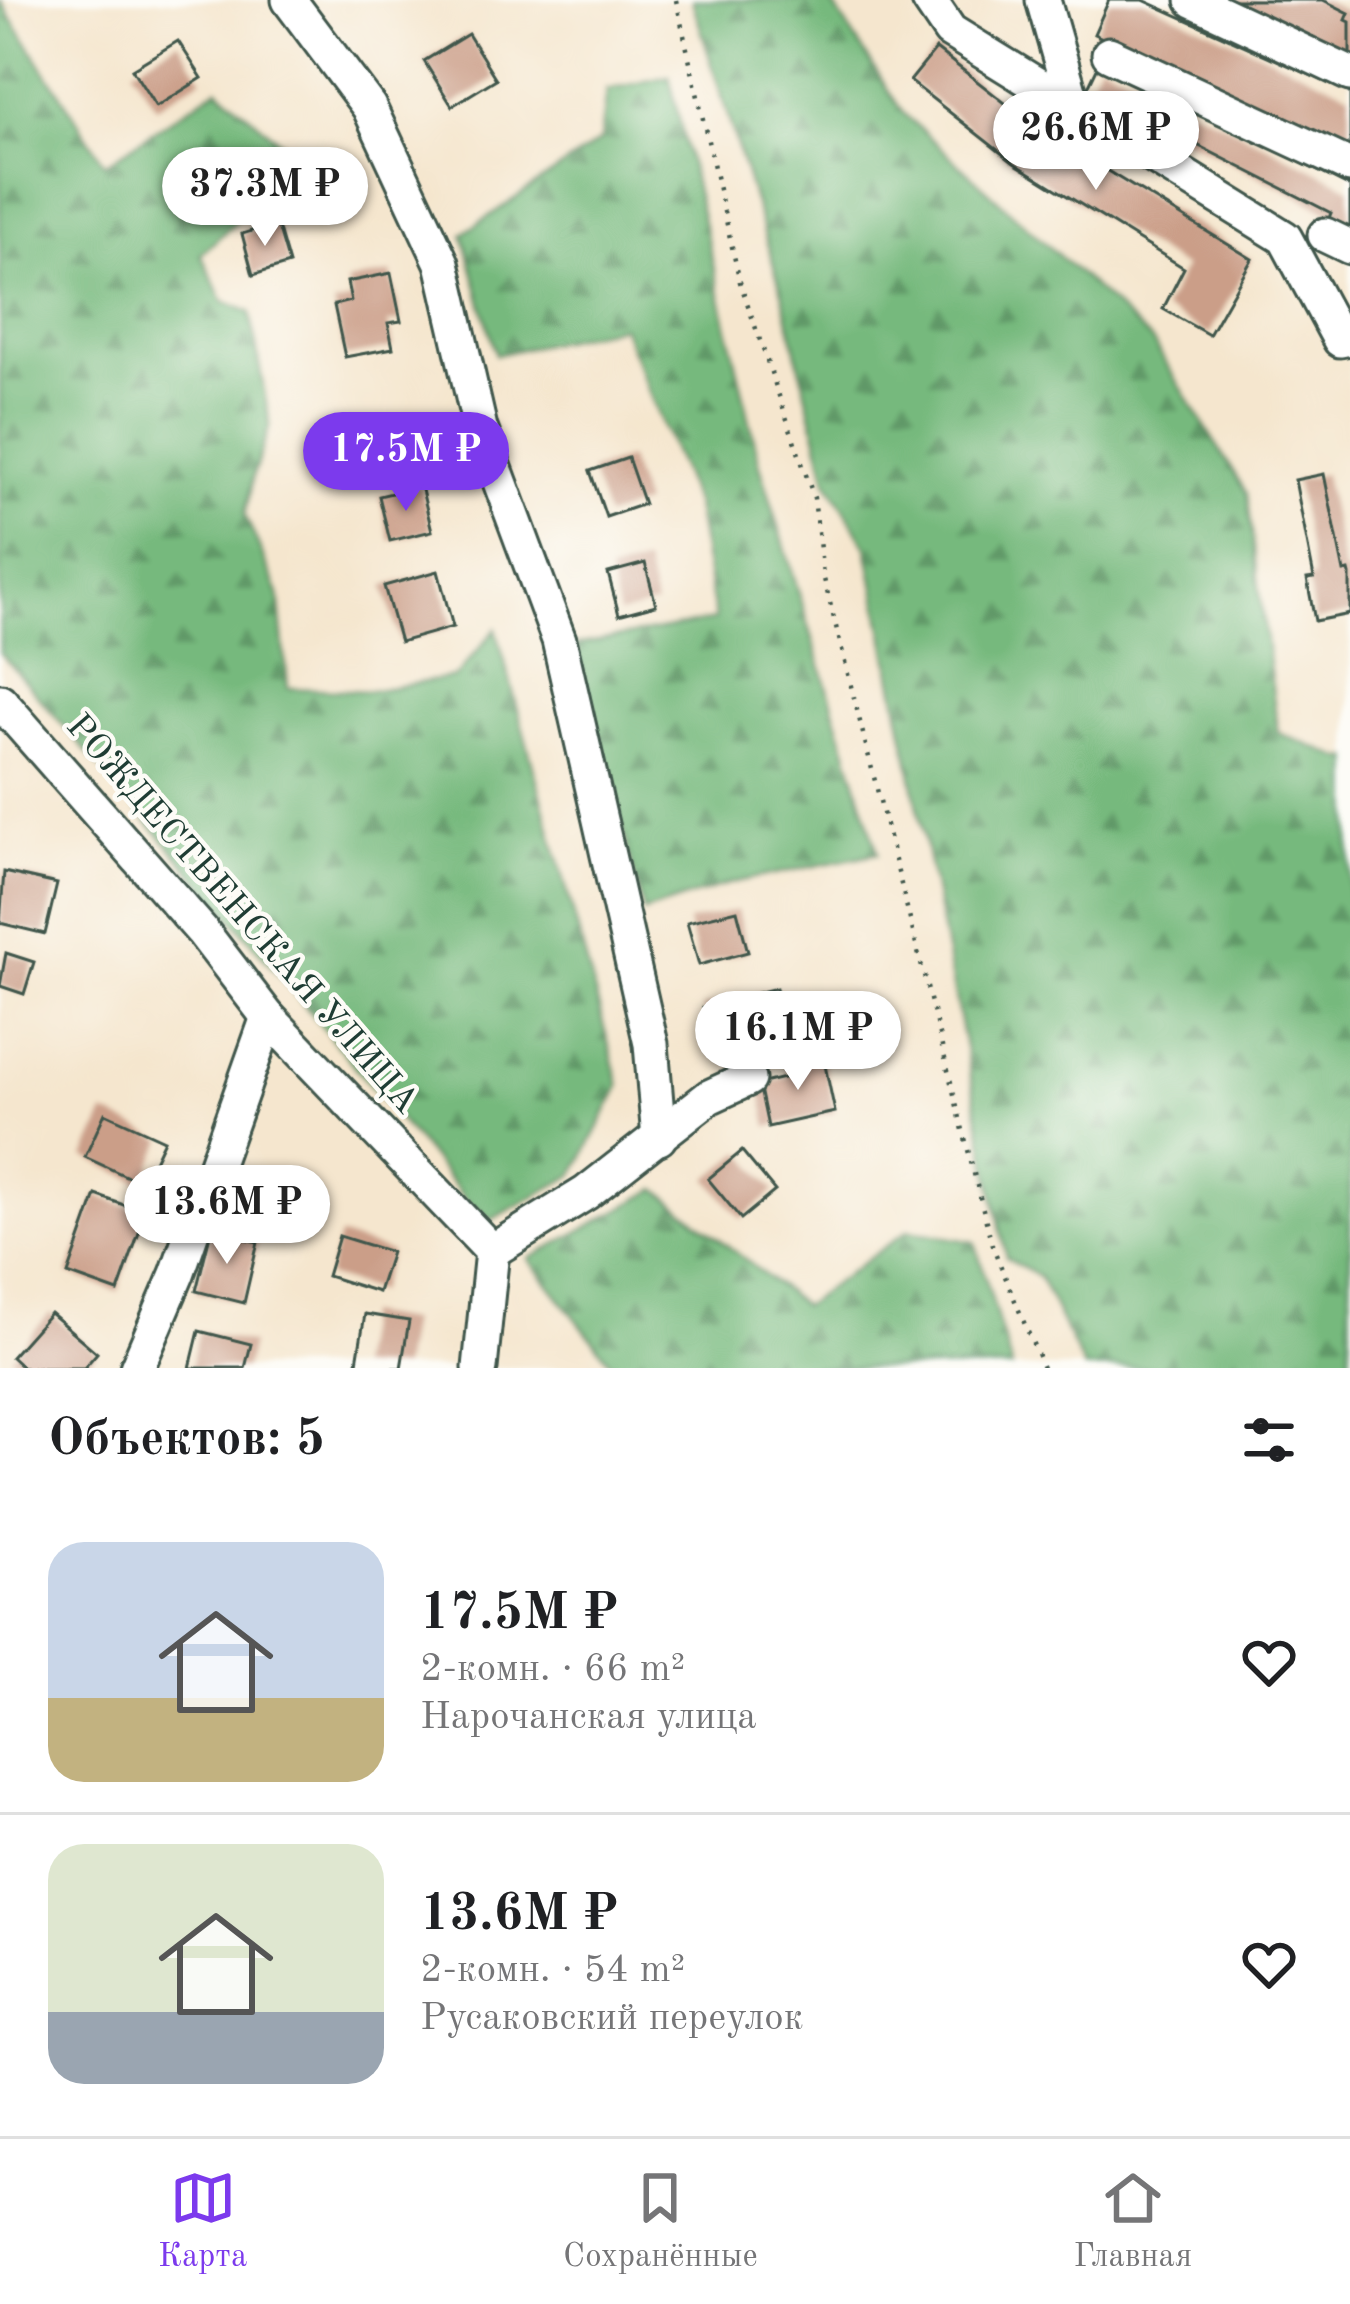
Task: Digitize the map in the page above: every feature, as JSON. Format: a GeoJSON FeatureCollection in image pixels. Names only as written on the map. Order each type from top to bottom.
{"type":"FeatureCollection","features":[{"type":"Feature","properties":{"kind":"street"},"geometry":{"type":"LineString","coordinates":[[289,0],[369,107],[442,263],[480,428],[559,640],[651,1044],[659,1138]]}},
{"type":"Feature","properties":{"kind":"street"},"geometry":{"type":"LineString","coordinates":[[929,0],[950,31],[1285,238],[1340,340],[1350,338]]}},
{"type":"Feature","properties":{"kind":"street"},"geometry":{"type":"LineString","coordinates":[[1043,0],[1075,111]]}},
{"type":"Feature","properties":{"kind":"street"},"geometry":{"type":"LineString","coordinates":[[1193,0],[1350,74]]}},
{"type":"Feature","properties":{"kind":"street"},"geometry":{"type":"LineString","coordinates":[[1109,54],[1350,166]]}},
{"type":"Feature","properties":{"kind":"street","name":"РОЖДЕСТВЕНСКАЯ УЛИЦА"},"geometry":{"type":"LineString","coordinates":[[2,709],[202,932],[268,1017],[492,1251]]}},
{"type":"Feature","properties":{"kind":"street"},"geometry":{"type":"LineString","coordinates":[[136,1368],[177,1274],[268,1017]]}},
{"type":"Feature","properties":{"kind":"street"},"geometry":{"type":"LineString","coordinates":[[480,1368],[492,1251],[586,1193],[709,1097],[748,1079]]}},
{"type":"Feature","properties":{"kind":"path"},"geometry":{"type":"LineString","coordinates":[[676,0],[740,282],[814,498],[823,575],[992,1245],[1043,1368]]}},
{"type":"Feature","properties":{"kind":"green space"},"geometry":{"type":"Polygon","coordinates":[[[0,0],[105,164],[218,88],[314,171],[239,219],[201,254],[223,301],[250,312],[270,425],[245,515],[279,594],[288,688],[369,691],[455,677],[496,629],[620,1086],[574,1175],[491,1220],[466,1200],[220,904],[0,653],[0,0]]]}},
{"type":"Feature","properties":{"kind":"green space"},"geometry":{"type":"Polygon","coordinates":[[[692,0],[830,0],[903,113],[1152,341],[1247,494],[1278,733],[1350,758],[1350,1368],[1084,1368],[1040,1278],[1006,1257],[867,547],[827,480],[782,292],[692,0]]]}},
{"type":"Feature","properties":{"kind":"green space"},"geometry":{"type":"Polygon","coordinates":[[[669,76],[760,465],[878,853],[731,883],[644,912],[576,645],[715,620],[695,505],[622,326],[496,355],[463,234],[601,140],[607,90],[669,76]]]}},
{"type":"Feature","properties":{"kind":"green space"},"geometry":{"type":"Polygon","coordinates":[[[657,1189],[803,1306],[908,1230],[975,1242],[1012,1368],[615,1368],[529,1259],[657,1189]]]}},
{"type":"Feature","properties":{"kind":"building"},"geometry":{"type":"Polygon","coordinates":[[[1109,0],[1143,0],[1350,93],[1350,149],[1094,34],[1109,0]]]}},
{"type":"Feature","properties":{"kind":"building"},"geometry":{"type":"Polygon","coordinates":[[[1233,0],[1323,0],[1349,13],[1350,57],[1233,0]]]}},
{"type":"Feature","properties":{"kind":"building"},"geometry":{"type":"Polygon","coordinates":[[[468,34],[496,79],[452,106],[424,61],[468,34]]]}},
{"type":"Feature","properties":{"kind":"building"},"geometry":{"type":"Polygon","coordinates":[[[178,41],[202,78],[156,107],[132,69],[178,41]]]}},
{"type":"Feature","properties":{"kind":"building"},"geometry":{"type":"Polygon","coordinates":[[[936,49],[1037,128],[1252,259],[1209,335],[1163,309],[1184,268],[1014,163],[910,81],[936,49]]]}},
{"type":"Feature","properties":{"kind":"building"},"geometry":{"type":"Polygon","coordinates":[[[1100,62],[1350,187],[1350,229],[1329,218],[1331,213],[1087,89],[1100,62]]]}},
{"type":"Feature","properties":{"kind":"building"},"geometry":{"type":"Polygon","coordinates":[[[277,223],[289,264],[253,275],[242,234],[277,223]]]}},
{"type":"Feature","properties":{"kind":"building"},"geometry":{"type":"Polygon","coordinates":[[[391,273],[401,321],[388,323],[393,348],[345,357],[334,305],[351,301],[347,282],[391,273]]]}},
{"type":"Feature","properties":{"kind":"building"},"geometry":{"type":"Polygon","coordinates":[[[628,458],[644,504],[606,517],[590,471],[628,458]]]}},
{"type":"Feature","properties":{"kind":"building"},"geometry":{"type":"Polygon","coordinates":[[[1324,474],[1344,572],[1350,575],[1350,614],[1315,621],[1307,579],[1314,578],[1295,480],[1324,474]]]}},
{"type":"Feature","properties":{"kind":"building"},"geometry":{"type":"Polygon","coordinates":[[[421,486],[432,531],[390,541],[379,496],[421,486]]]}},
{"type":"Feature","properties":{"kind":"building"},"geometry":{"type":"Polygon","coordinates":[[[645,563],[656,605],[619,615],[608,573],[645,563]]]}},
{"type":"Feature","properties":{"kind":"building"},"geometry":{"type":"Polygon","coordinates":[[[438,571],[453,627],[400,642],[384,586],[438,571]]]}},
{"type":"Feature","properties":{"kind":"building"},"geometry":{"type":"Polygon","coordinates":[[[4,872],[57,884],[45,934],[0,923],[4,872]]]}},
{"type":"Feature","properties":{"kind":"building"},"geometry":{"type":"Polygon","coordinates":[[[737,910],[748,952],[699,965],[687,922],[737,910]]]}},
{"type":"Feature","properties":{"kind":"building"},"geometry":{"type":"Polygon","coordinates":[[[6,953],[34,962],[24,994],[0,986],[6,953]]]}},
{"type":"Feature","properties":{"kind":"building"},"geometry":{"type":"Polygon","coordinates":[[[776,988],[788,1035],[738,1048],[733,1028],[710,1034],[703,1007],[776,988]]]}},
{"type":"Feature","properties":{"kind":"building"},"geometry":{"type":"Polygon","coordinates":[[[823,1056],[835,1112],[768,1127],[759,1084],[788,1077],[785,1065],[823,1056]]]}},
{"type":"Feature","properties":{"kind":"building"},"geometry":{"type":"Polygon","coordinates":[[[105,1113],[164,1140],[143,1184],[85,1157],[105,1113]]]}},
{"type":"Feature","properties":{"kind":"building"},"geometry":{"type":"Polygon","coordinates":[[[742,1151],[775,1191],[741,1219],[708,1179],[742,1151]]]}},
{"type":"Feature","properties":{"kind":"building"},"geometry":{"type":"Polygon","coordinates":[[[96,1195],[146,1213],[118,1292],[68,1274],[96,1195]]]}},
{"type":"Feature","properties":{"kind":"building"},"geometry":{"type":"Polygon","coordinates":[[[211,1231],[258,1242],[244,1303],[196,1291],[211,1231]]]}},
{"type":"Feature","properties":{"kind":"building"},"geometry":{"type":"Polygon","coordinates":[[[339,1236],[391,1252],[378,1292],[327,1276],[339,1236]]]}},
{"type":"Feature","properties":{"kind":"building"},"geometry":{"type":"Polygon","coordinates":[[[50,1313],[97,1353],[84,1368],[23,1368],[11,1357],[50,1313]]]}},
{"type":"Feature","properties":{"kind":"building"},"geometry":{"type":"Polygon","coordinates":[[[365,1314],[409,1321],[401,1368],[356,1368],[365,1314]]]}},
{"type":"Feature","properties":{"kind":"building"},"geometry":{"type":"Polygon","coordinates":[[[199,1331],[251,1344],[245,1368],[190,1368],[199,1331]]]}}]}
